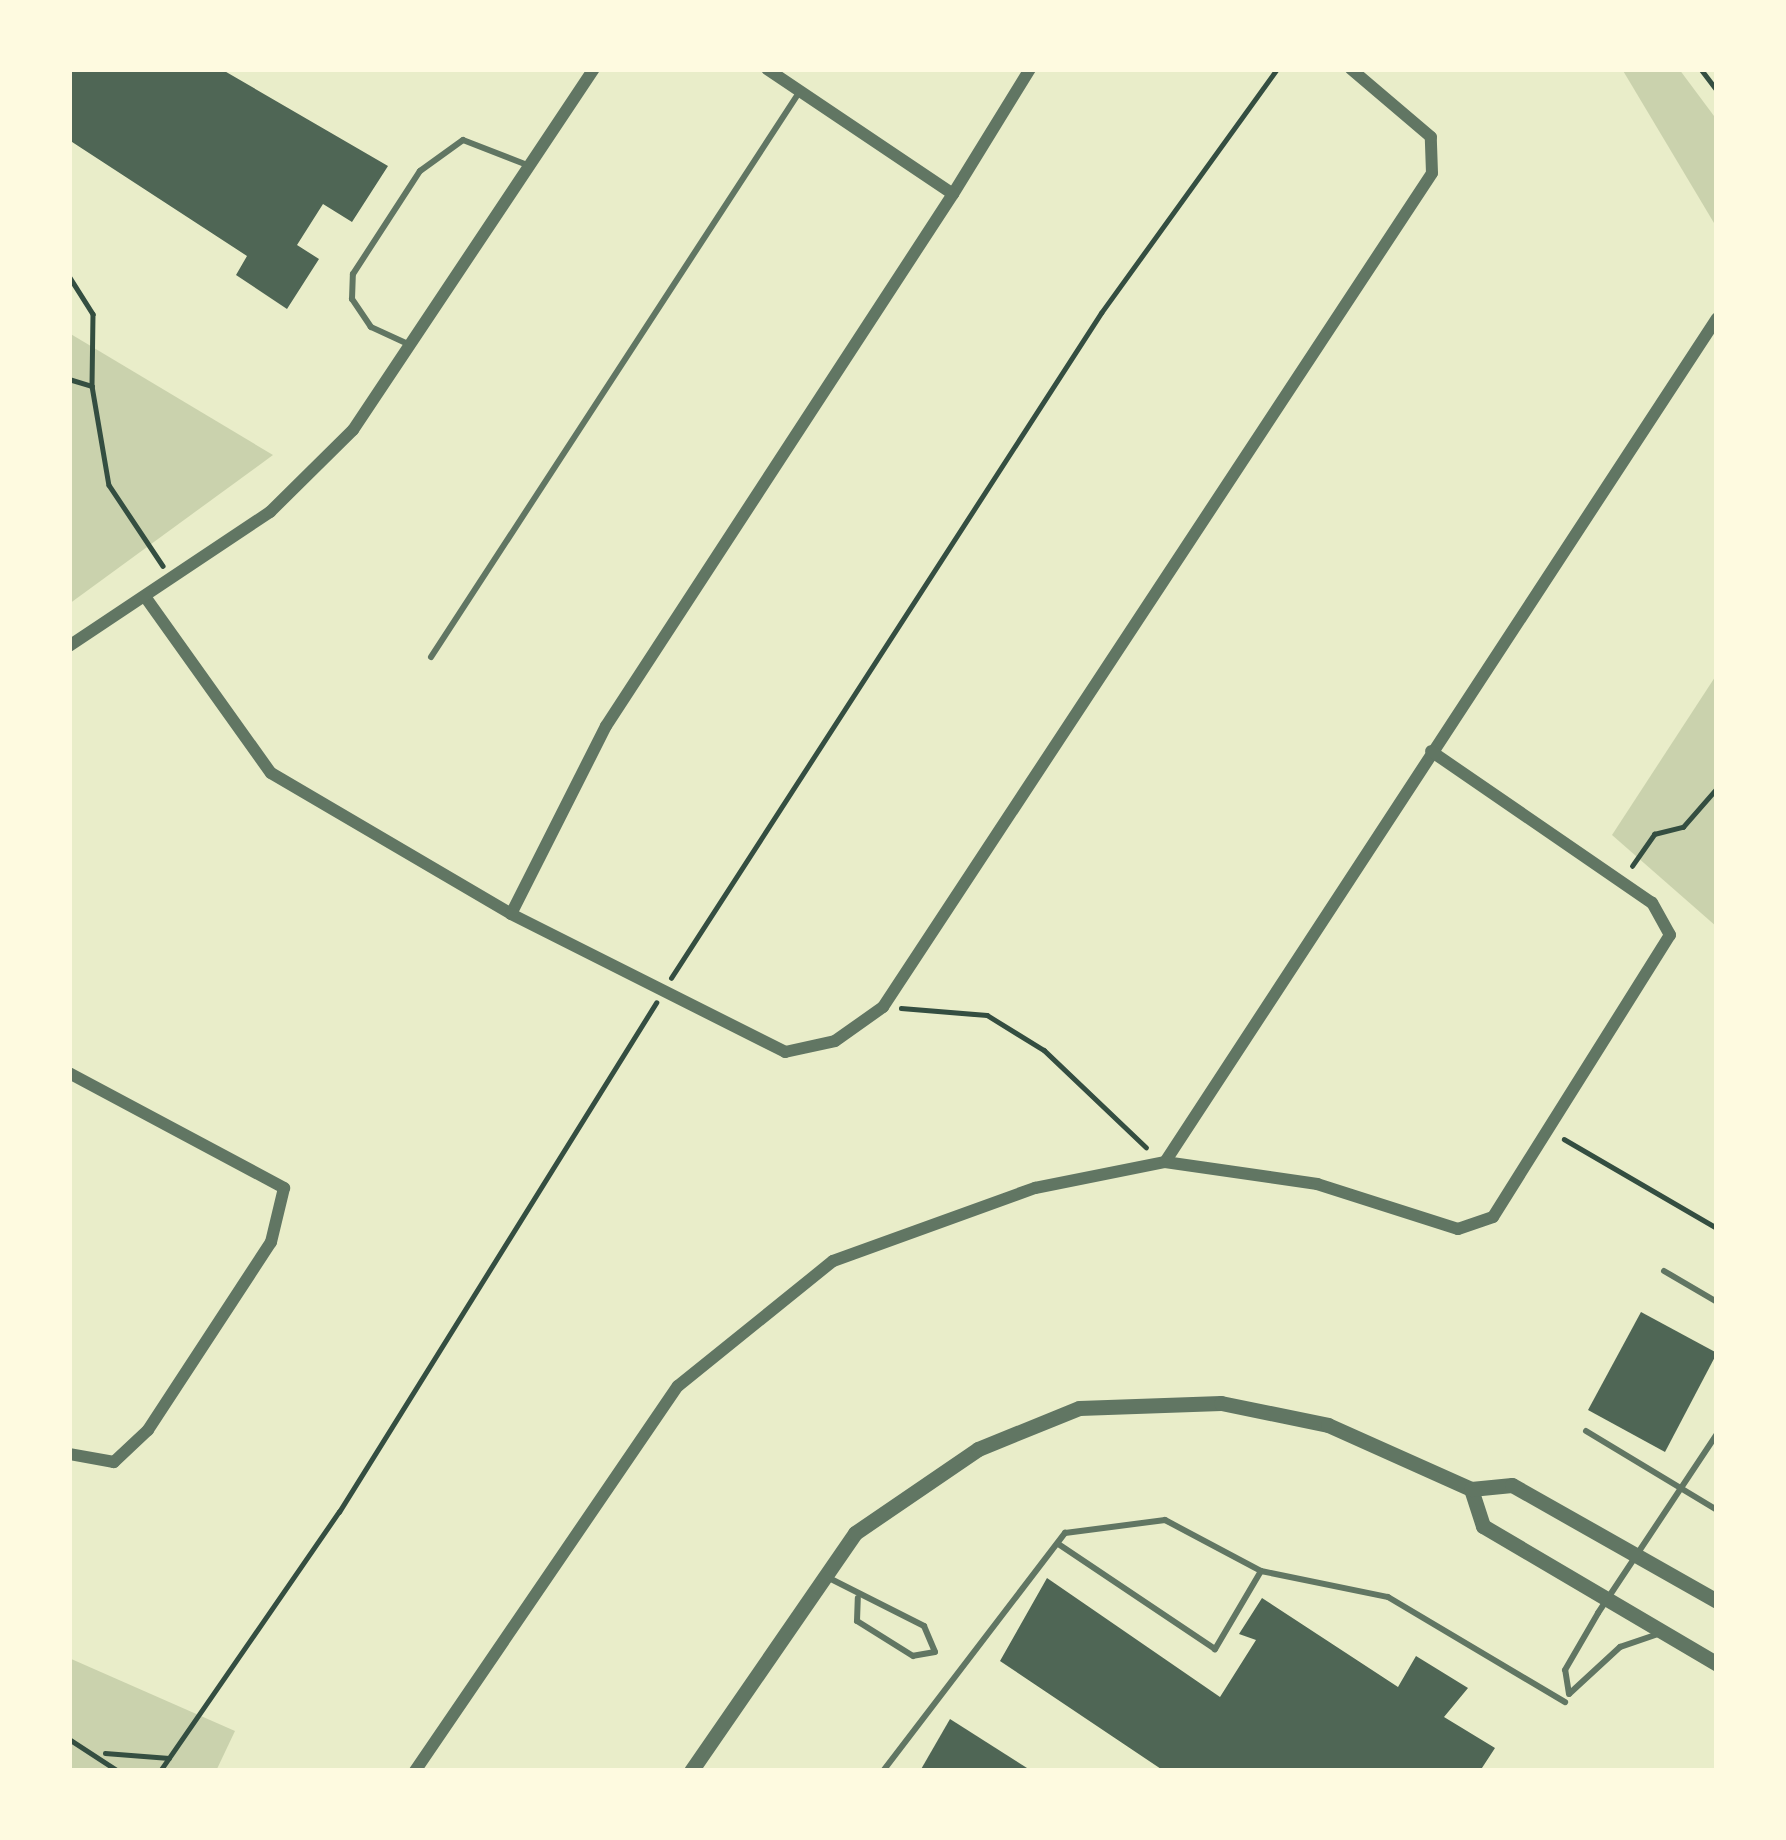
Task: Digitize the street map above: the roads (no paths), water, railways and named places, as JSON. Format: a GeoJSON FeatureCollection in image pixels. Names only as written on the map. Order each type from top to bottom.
{"type":"FeatureCollection","features":[{"type":"Feature","properties":{"kind":"street"},"geometry":{"type":"LineString","coordinates":[[69,646],[270,512],[352,430],[414,346],[594,69]]}},
{"type":"Feature","properties":{"kind":"street"},"geometry":{"type":"LineString","coordinates":[[767,69],[953,194]]}},
{"type":"Feature","properties":{"kind":"street"},"geometry":{"type":"LineString","coordinates":[[511,914],[605,726],[1030,69]]}},
{"type":"Feature","properties":{"kind":"street"},"geometry":{"type":"LineString","coordinates":[[146,598],[271,773],[511,914],[784,1052],[835,1041],[883,1006],[1432,173],[1431,137],[1351,69]]}},
{"type":"Feature","properties":{"kind":"street"},"geometry":{"type":"LineString","coordinates":[[1165,1162],[1717,318]]}},
{"type":"Feature","properties":{"kind":"street"},"geometry":{"type":"LineString","coordinates":[[415,1771],[678,1386],[833,1261],[1035,1188],[1165,1162],[1317,1184],[1458,1228],[1493,1216],[1666,951],[1665,918],[1622,882],[1431,752]]}},
{"type":"Feature","properties":{"kind":"street"},"geometry":{"type":"LineString","coordinates":[[69,1073],[284,1188],[271,1242],[148,1430],[114,1462],[69,1454]]}},
{"type":"Feature","properties":{"kind":"street"},"geometry":{"type":"LineString","coordinates":[[691,1771],[822,1574],[914,1486],[1022,1429],[1118,1402],[1280,1413],[1471,1489],[1512,1485],[1717,1601]]}},
{"type":"Feature","properties":{"kind":"street"},"geometry":{"type":"LineString","coordinates":[[1471,1489],[1483,1526],[1717,1664]]}},
{"type":"Feature","properties":{"kind":"lane"},"geometry":{"type":"LineString","coordinates":[[430,657],[800,91]]}},
{"type":"Feature","properties":{"kind":"lane"},"geometry":{"type":"LineString","coordinates":[[414,346],[371,328],[352,299],[353,274],[408,188],[440,147],[463,140],[531,166]]}},
{"type":"Feature","properties":{"kind":"lane"},"geometry":{"type":"LineString","coordinates":[[1664,1271],[1717,1302]]}},
{"type":"Feature","properties":{"kind":"lane"},"geometry":{"type":"LineString","coordinates":[[1586,1431],[1717,1510]]}},
{"type":"Feature","properties":{"kind":"lane"},"geometry":{"type":"LineString","coordinates":[[1665,1633],[1620,1647],[1569,1694],[1565,1670],[1717,1434]]}},
{"type":"Feature","properties":{"kind":"lane"},"geometry":{"type":"LineString","coordinates":[[883,1771],[1065,1533],[1165,1520],[1262,1571],[1388,1597],[1565,1702]]}},
{"type":"Feature","properties":{"kind":"lane"},"geometry":{"type":"LineString","coordinates":[[1058,1544],[1215,1649],[1262,1571]]}},
{"type":"Feature","properties":{"kind":"lane"},"geometry":{"type":"LineString","coordinates":[[822,1574],[858,1598],[875,1595],[924,1626],[934,1652],[913,1656],[857,1622],[858,1598]]}}]}
